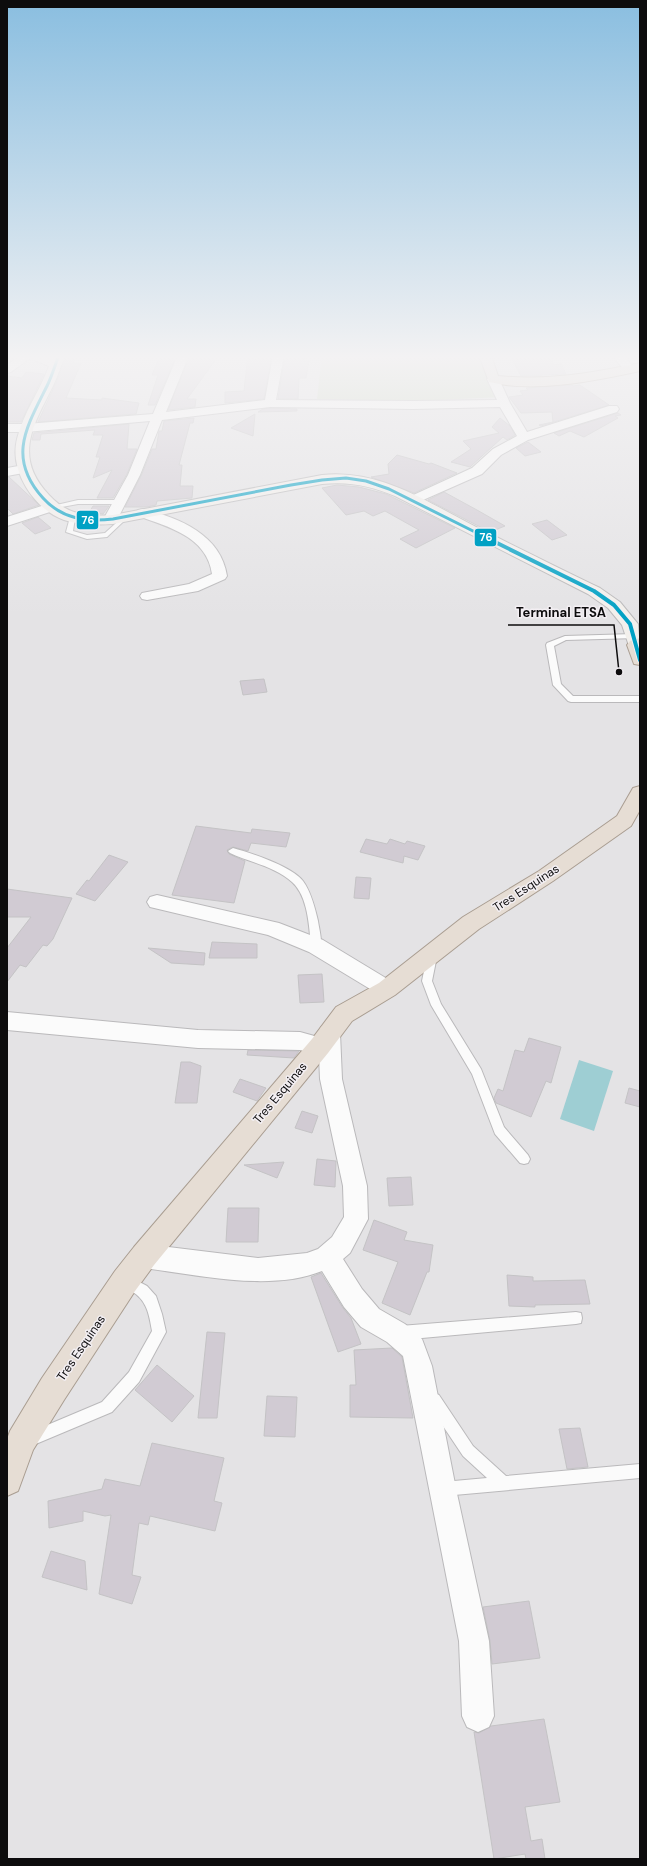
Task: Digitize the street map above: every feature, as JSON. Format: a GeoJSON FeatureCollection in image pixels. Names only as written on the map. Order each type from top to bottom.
{"type":"FeatureCollection","features":[{"type":"Feature","properties":{"kind":"highway","name":"Tres Esquinas"},"geometry":{"type":"LineString","coordinates":[[7,1480],[21,1442],[53,1389],[125,1281],[344,1014],[387,988],[432,952],[546,876],[624,821],[640,793]]}},
{"type":"Feature","properties":{"kind":"main road"},"geometry":{"type":"LineString","coordinates":[[23,442],[22,450],[24,469],[29,481],[54,508],[72,518],[88,520],[110,520],[238,494],[331,479],[353,478],[390,487],[594,591],[614,605],[630,624],[638,646]]}},
{"type":"Feature","properties":{"kind":"street"},"geometry":{"type":"LineString","coordinates":[[110,520],[134,475],[148,442]]}},
{"type":"Feature","properties":{"kind":"street"},"geometry":{"type":"LineString","coordinates":[[414,500],[477,471],[497,452],[515,442]]}},
{"type":"Feature","properties":{"kind":"street"},"geometry":{"type":"LineString","coordinates":[[7,472],[24,469]]}},
{"type":"Feature","properties":{"kind":"street"},"geometry":{"type":"LineString","coordinates":[[7,522],[54,508]]}},
{"type":"Feature","properties":{"kind":"street"},"geometry":{"type":"LineString","coordinates":[[143,514],[192,532],[207,545],[220,566],[220,576],[193,588],[147,596]]}},
{"type":"Feature","properties":{"kind":"street"},"geometry":{"type":"LineString","coordinates":[[157,902],[272,928],[316,946],[387,988]]}},
{"type":"Feature","properties":{"kind":"street"},"geometry":{"type":"LineString","coordinates":[[7,1021],[198,1039],[300,1041],[324,1039],[331,1079],[355,1186],[356,1219],[341,1246],[327,1257],[307,1265],[258,1270],[144,1256]]}},
{"type":"Feature","properties":{"kind":"street"},"geometry":{"type":"LineString","coordinates":[[327,1257],[353,1298],[370,1318],[396,1333],[412,1348],[424,1385],[442,1489],[474,1641],[478,1716]]}},
{"type":"Feature","properties":{"kind":"lane"},"geometry":{"type":"LineString","coordinates":[[54,508],[78,502],[119,502]]}},
{"type":"Feature","properties":{"kind":"lane"},"geometry":{"type":"LineString","coordinates":[[72,518],[69,532],[87,537],[108,535],[125,517]]}},
{"type":"Feature","properties":{"kind":"lane"},"geometry":{"type":"LineString","coordinates":[[638,646],[564,638],[550,645],[557,685],[571,699],[640,699]]}},
{"type":"Feature","properties":{"kind":"lane"},"geometry":{"type":"LineString","coordinates":[[233,851],[296,879],[306,893],[316,932],[316,946]]}},
{"type":"Feature","properties":{"kind":"lane"},"geometry":{"type":"LineString","coordinates":[[432,952],[427,981],[436,1005],[477,1072],[499,1130],[524,1159]]}},
{"type":"Feature","properties":{"kind":"lane"},"geometry":{"type":"LineString","coordinates":[[21,1442],[107,1407],[134,1376],[159,1332],[151,1299],[141,1288],[125,1281]]}},
{"type":"Feature","properties":{"kind":"lane"},"geometry":{"type":"LineString","coordinates":[[396,1333],[576,1318]]}},
{"type":"Feature","properties":{"kind":"lane"},"geometry":{"type":"LineString","coordinates":[[424,1385],[468,1451],[504,1484]]}},
{"type":"Feature","properties":{"kind":"lane"},"geometry":{"type":"LineString","coordinates":[[442,1489],[640,1471]]}},
{"type":"Feature","properties":{"kind":"water"},"geometry":{"type":"Polygon","coordinates":[[[579,1060],[613,1071],[594,1131],[560,1119],[579,1060]]]}},
{"type":"Feature","properties":{"kind":"building"},"geometry":{"type":"Polygon","coordinates":[[[101,442],[128,442],[127,449],[137,449],[127,474],[113,498],[97,498],[112,470],[93,478],[100,457],[96,457],[101,442]]]}},
{"type":"Feature","properties":{"kind":"building"},"geometry":{"type":"Polygon","coordinates":[[[157,442],[185,442],[179,465],[182,465],[180,486],[193,486],[192,498],[157,501],[156,505],[147,507],[125,507],[141,476],[152,449],[156,449],[157,442]]]}},
{"type":"Feature","properties":{"kind":"building"},"geometry":{"type":"Polygon","coordinates":[[[464,442],[497,442],[470,467],[451,462],[471,449],[464,442]]]}},
{"type":"Feature","properties":{"kind":"building"},"geometry":{"type":"Polygon","coordinates":[[[528,442],[541,452],[525,456],[516,448],[528,442]]]}},
{"type":"Feature","properties":{"kind":"building"},"geometry":{"type":"Polygon","coordinates":[[[397,455],[429,464],[431,463],[457,473],[414,493],[371,477],[389,474],[388,464],[397,455]]]}},
{"type":"Feature","properties":{"kind":"building"},"geometry":{"type":"Polygon","coordinates":[[[7,477],[9,477],[39,505],[13,514],[7,508],[7,477]]]}},
{"type":"Feature","properties":{"kind":"building"},"geometry":{"type":"Polygon","coordinates":[[[337,485],[359,487],[386,494],[455,528],[416,548],[400,539],[419,530],[385,511],[373,516],[364,511],[346,515],[322,488],[337,485]]]}},
{"type":"Feature","properties":{"kind":"building"},"geometry":{"type":"Polygon","coordinates":[[[444,492],[505,526],[490,532],[428,500],[444,492]]]}},
{"type":"Feature","properties":{"kind":"building"},"geometry":{"type":"Polygon","coordinates":[[[93,506],[109,506],[103,514],[90,511],[93,506]]]}},
{"type":"Feature","properties":{"kind":"building"},"geometry":{"type":"Polygon","coordinates":[[[38,517],[51,528],[35,534],[22,523],[38,517]]]}},
{"type":"Feature","properties":{"kind":"building"},"geometry":{"type":"Polygon","coordinates":[[[547,520],[567,535],[552,540],[532,524],[547,520]]]}},
{"type":"Feature","properties":{"kind":"building"},"geometry":{"type":"Polygon","coordinates":[[[264,679],[267,692],[243,695],[240,681],[264,679]]]}},
{"type":"Feature","properties":{"kind":"building"},"geometry":{"type":"Polygon","coordinates":[[[196,826],[251,833],[252,829],[290,833],[286,847],[251,843],[248,851],[233,847],[227,850],[229,854],[245,861],[234,903],[172,895],[196,826]]]}},
{"type":"Feature","properties":{"kind":"building"},"geometry":{"type":"Polygon","coordinates":[[[366,839],[387,844],[390,839],[405,844],[407,841],[425,846],[418,860],[404,856],[403,863],[360,852],[366,839]]]}},
{"type":"Feature","properties":{"kind":"building"},"geometry":{"type":"Polygon","coordinates":[[[109,855],[128,862],[95,901],[76,894],[87,880],[89,881],[109,855]]]}},
{"type":"Feature","properties":{"kind":"building"},"geometry":{"type":"Polygon","coordinates":[[[356,877],[371,878],[369,899],[354,898],[356,877]]]}},
{"type":"Feature","properties":{"kind":"building"},"geometry":{"type":"Polygon","coordinates":[[[7,889],[72,898],[53,939],[47,946],[43,945],[26,967],[20,965],[7,982],[7,948],[31,917],[7,917],[7,889]]]}},
{"type":"Feature","properties":{"kind":"building"},"geometry":{"type":"Polygon","coordinates":[[[212,942],[257,944],[257,958],[209,958],[212,942]]]}},
{"type":"Feature","properties":{"kind":"building"},"geometry":{"type":"Polygon","coordinates":[[[148,948],[205,953],[204,965],[171,963],[148,948]]]}},
{"type":"Feature","properties":{"kind":"building"},"geometry":{"type":"Polygon","coordinates":[[[322,974],[324,1002],[300,1003],[298,975],[322,974]]]}},
{"type":"Feature","properties":{"kind":"building"},"geometry":{"type":"Polygon","coordinates":[[[529,1038],[561,1047],[551,1083],[546,1081],[531,1117],[496,1103],[494,1098],[498,1089],[503,1091],[515,1050],[524,1052],[529,1038]]]}},
{"type":"Feature","properties":{"kind":"building"},"geometry":{"type":"Polygon","coordinates":[[[248,1050],[299,1051],[294,1058],[247,1055],[248,1050]]]}},
{"type":"Feature","properties":{"kind":"building"},"geometry":{"type":"Polygon","coordinates":[[[181,1062],[190,1062],[201,1066],[197,1103],[175,1103],[181,1062]]]}},
{"type":"Feature","properties":{"kind":"building"},"geometry":{"type":"Polygon","coordinates":[[[240,1079],[266,1088],[257,1101],[233,1092],[240,1079]]]}},
{"type":"Feature","properties":{"kind":"building"},"geometry":{"type":"Polygon","coordinates":[[[629,1088],[640,1091],[640,1107],[625,1103],[629,1088]]]}},
{"type":"Feature","properties":{"kind":"building"},"geometry":{"type":"Polygon","coordinates":[[[302,1111],[318,1116],[312,1133],[295,1128],[302,1111]]]}},
{"type":"Feature","properties":{"kind":"building"},"geometry":{"type":"Polygon","coordinates":[[[317,1159],[336,1161],[335,1187],[314,1185],[317,1159]]]}},
{"type":"Feature","properties":{"kind":"building"},"geometry":{"type":"Polygon","coordinates":[[[284,1162],[277,1178],[244,1165],[284,1162]]]}},
{"type":"Feature","properties":{"kind":"building"},"geometry":{"type":"Polygon","coordinates":[[[411,1177],[413,1205],[389,1206],[387,1178],[411,1177]]]}},
{"type":"Feature","properties":{"kind":"building"},"geometry":{"type":"Polygon","coordinates":[[[228,1208],[259,1208],[258,1242],[226,1242],[228,1208]]]}},
{"type":"Feature","properties":{"kind":"building"},"geometry":{"type":"Polygon","coordinates":[[[374,1220],[407,1232],[404,1240],[433,1245],[429,1272],[427,1272],[410,1315],[382,1303],[398,1262],[363,1250],[374,1220]]]}},
{"type":"Feature","properties":{"kind":"building"},"geometry":{"type":"Polygon","coordinates":[[[321,1273],[351,1318],[361,1344],[338,1352],[311,1277],[321,1273]]]}},
{"type":"Feature","properties":{"kind":"building"},"geometry":{"type":"Polygon","coordinates":[[[507,1275],[533,1277],[533,1281],[585,1280],[590,1304],[535,1305],[535,1307],[509,1306],[507,1275]]]}},
{"type":"Feature","properties":{"kind":"building"},"geometry":{"type":"Polygon","coordinates":[[[207,1332],[225,1333],[217,1418],[198,1418],[207,1332]]]}},
{"type":"Feature","properties":{"kind":"building"},"geometry":{"type":"Polygon","coordinates":[[[392,1348],[402,1357],[413,1418],[350,1417],[350,1385],[356,1385],[354,1350],[392,1348]]]}},
{"type":"Feature","properties":{"kind":"building"},"geometry":{"type":"Polygon","coordinates":[[[157,1365],[194,1396],[172,1422],[135,1390],[157,1365]]]}},
{"type":"Feature","properties":{"kind":"building"},"geometry":{"type":"Polygon","coordinates":[[[267,1396],[297,1397],[295,1437],[264,1436],[267,1396]]]}},
{"type":"Feature","properties":{"kind":"building"},"geometry":{"type":"Polygon","coordinates":[[[580,1428],[588,1467],[567,1469],[559,1429],[580,1428]]]}},
{"type":"Feature","properties":{"kind":"building"},"geometry":{"type":"Polygon","coordinates":[[[152,1443],[224,1458],[214,1501],[222,1503],[215,1531],[150,1516],[148,1525],[139,1523],[132,1575],[141,1577],[132,1604],[99,1594],[111,1515],[105,1516],[83,1511],[83,1521],[49,1528],[48,1501],[102,1489],[105,1479],[140,1486],[152,1443]]]}},
{"type":"Feature","properties":{"kind":"building"},"geometry":{"type":"Polygon","coordinates":[[[51,1551],[85,1561],[87,1590],[42,1577],[51,1551]]]}},
{"type":"Feature","properties":{"kind":"building"},"geometry":{"type":"Polygon","coordinates":[[[529,1601],[540,1658],[492,1664],[490,1641],[483,1607],[529,1601]]]}},
{"type":"Feature","properties":{"kind":"building"},"geometry":{"type":"Polygon","coordinates":[[[544,1719],[560,1802],[525,1807],[531,1841],[542,1839],[545,1859],[526,1859],[525,1854],[494,1859],[474,1732],[479,1733],[491,1726],[544,1719]]]}},
{"type":"Feature","properties":{"kind":"transit line","name":"76"},"geometry":{"type":"LineString","coordinates":[[23,442],[23,465],[27,475],[40,494],[48,503],[63,514],[84,520],[103,520],[132,516],[256,491],[338,478],[354,479],[378,484],[400,493],[594,591],[614,605],[630,624],[640,660]]}},
{"type":"Feature","properties":{"kind":"place","name":"Terminal ETSA"},"geometry":{"type":"Point","coordinates":[619,672]}}]}
